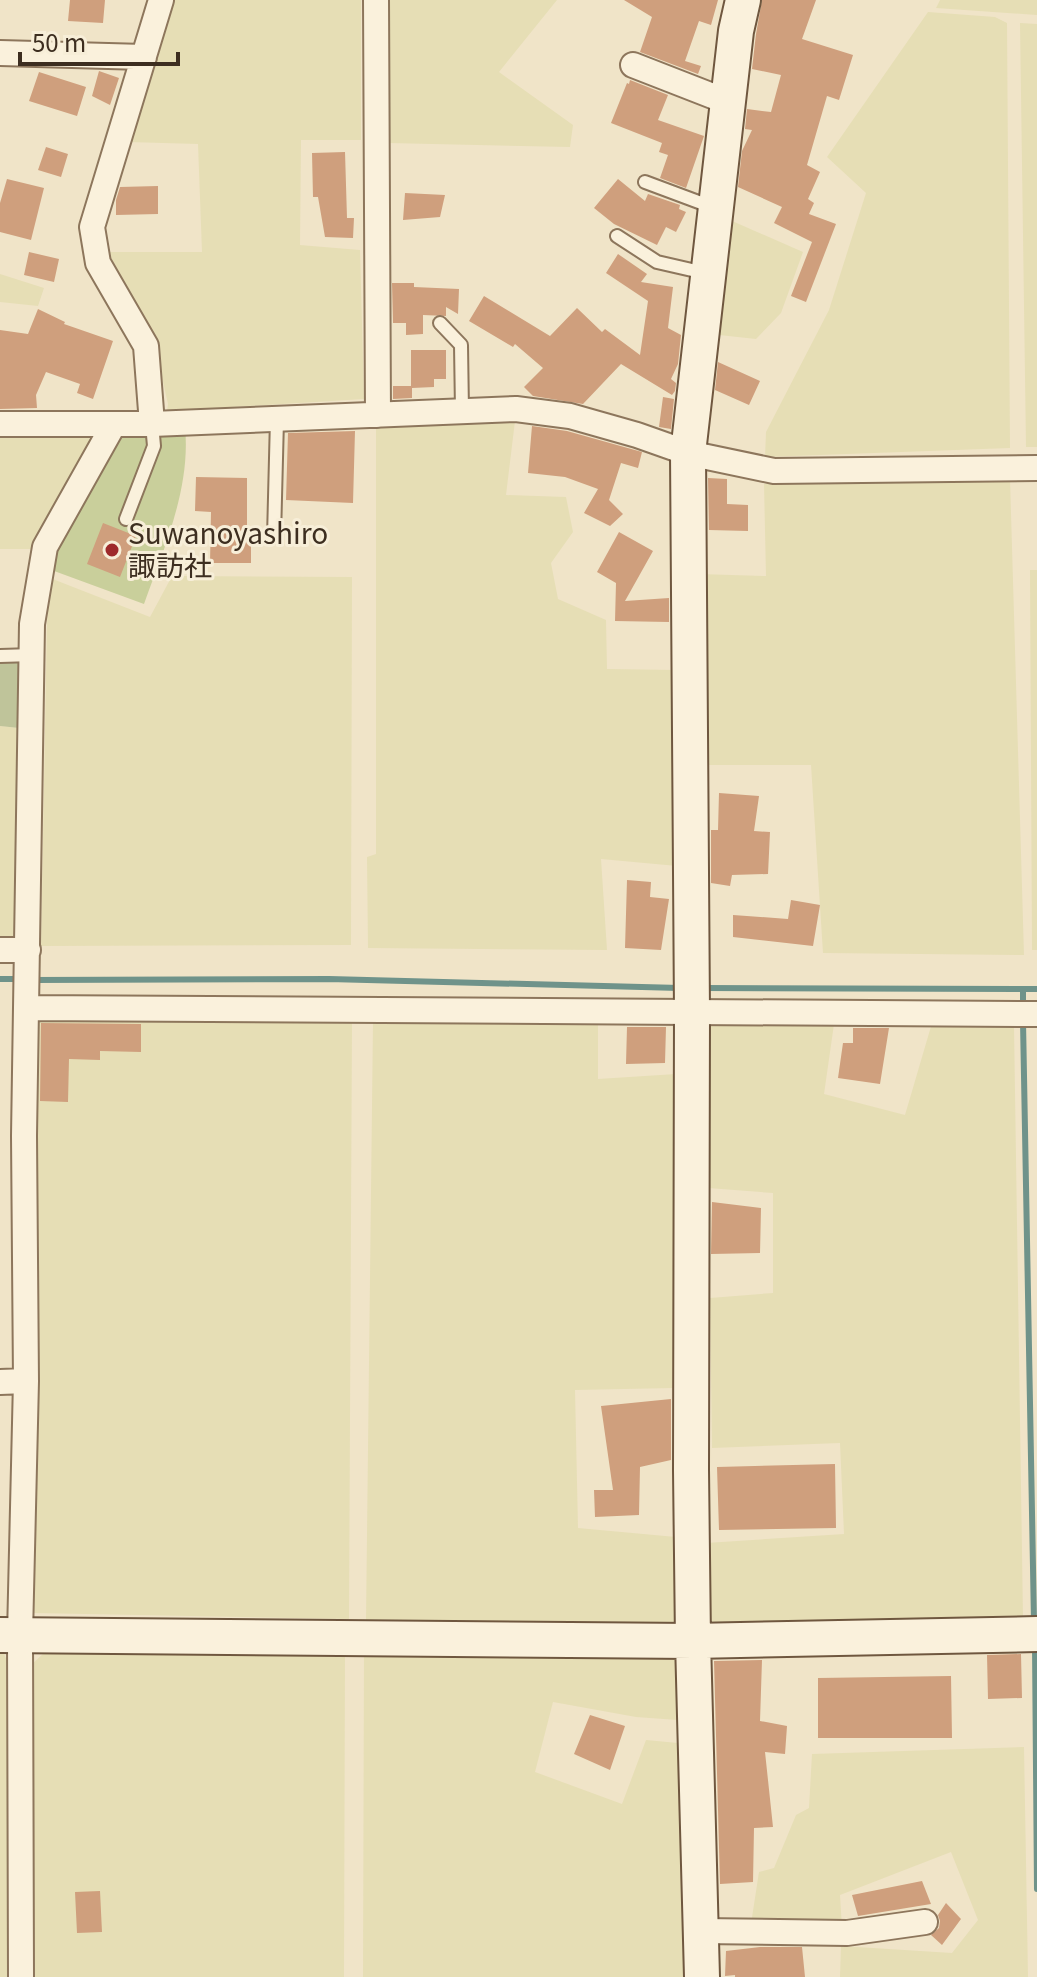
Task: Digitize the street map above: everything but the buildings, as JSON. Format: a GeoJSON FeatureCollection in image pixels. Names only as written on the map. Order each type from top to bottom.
{"type":"FeatureCollection","features":[{"type":"Feature","properties":{"kind":"street"},"geometry":{"type":"LineString","coordinates":[[152,424],[146,346],[98,263],[92,227],[161,0]]}},
{"type":"Feature","properties":{"kind":"street"},"geometry":{"type":"LineString","coordinates":[[376,0],[378,415]]}},
{"type":"Feature","properties":{"kind":"street"},"geometry":{"type":"LineString","coordinates":[[702,1977],[693,1641],[688,453],[736,31],[743,0]]}},
{"type":"Feature","properties":{"kind":"street"},"geometry":{"type":"LineString","coordinates":[[0,53],[144,57]]}},
{"type":"Feature","properties":{"kind":"street"},"geometry":{"type":"LineString","coordinates":[[633,65],[728,102]]}},
{"type":"Feature","properties":{"kind":"street"},"geometry":{"type":"LineString","coordinates":[[0,424],[152,424],[516,409],[570,416],[688,453],[774,471],[1037,468]]}},
{"type":"Feature","properties":{"kind":"street"},"geometry":{"type":"LineString","coordinates":[[21,1977],[10,1635],[26,1381],[12,1136],[27,1002],[32,624],[45,547],[114,424]]}},
{"type":"Feature","properties":{"kind":"street"},"geometry":{"type":"LineString","coordinates":[[0,950],[28,950]]}},
{"type":"Feature","properties":{"kind":"street"},"geometry":{"type":"LineString","coordinates":[[27,1002],[1037,1014]]}},
{"type":"Feature","properties":{"kind":"street"},"geometry":{"type":"LineString","coordinates":[[0,1382],[26,1381]]}},
{"type":"Feature","properties":{"kind":"street"},"geometry":{"type":"LineString","coordinates":[[10,1635],[693,1641],[1037,1634]]}},
{"type":"Feature","properties":{"kind":"street"},"geometry":{"type":"LineString","coordinates":[[701,1931],[847,1933],[925,1922]]}},
{"type":"Feature","properties":{"kind":"lane"},"geometry":{"type":"LineString","coordinates":[[645,182],[715,208]]}},
{"type":"Feature","properties":{"kind":"lane"},"geometry":{"type":"LineString","coordinates":[[617,236],[657,262],[708,273]]}},
{"type":"Feature","properties":{"kind":"lane"},"geometry":{"type":"LineString","coordinates":[[440,323],[461,345],[462,411]]}},
{"type":"Feature","properties":{"kind":"lane"},"geometry":{"type":"LineString","coordinates":[[274,537],[277,419]]}},
{"type":"Feature","properties":{"kind":"lane"},"geometry":{"type":"LineString","coordinates":[[126,519],[154,446],[152,424]]}},
{"type":"Feature","properties":{"kind":"lane"},"geometry":{"type":"LineString","coordinates":[[0,656],[33,655]]}},
{"type":"Feature","properties":{"kind":"shaded area"},"geometry":{"type":"Polygon","coordinates":[[[170,0],[361,0],[361,140],[301,140],[300,245],[360,250],[364,399],[167,411],[153,338],[108,252],[202,252],[198,144],[128,142],[170,0]]]}},
{"type":"Feature","properties":{"kind":"shaded area"},"geometry":{"type":"Polygon","coordinates":[[[386,0],[557,0],[499,72],[573,125],[570,147],[388,143],[386,0]]]}},
{"type":"Feature","properties":{"kind":"shaded area"},"geometry":{"type":"Polygon","coordinates":[[[940,0],[1037,0],[1037,15],[936,8],[940,0]]]}},
{"type":"Feature","properties":{"kind":"shaded area"},"geometry":{"type":"Polygon","coordinates":[[[928,12],[995,17],[1007,23],[1010,448],[765,457],[766,432],[829,310],[866,193],[827,157],[928,12]]]}},
{"type":"Feature","properties":{"kind":"shaded area"},"geometry":{"type":"Polygon","coordinates":[[[1020,23],[1037,24],[1037,447],[1026,447],[1020,23]]]}},
{"type":"Feature","properties":{"kind":"shaded area"},"geometry":{"type":"Polygon","coordinates":[[[723,217],[803,252],[781,313],[756,339],[710,334],[723,217]]]}},
{"type":"Feature","properties":{"kind":"shaded area"},"geometry":{"type":"Polygon","coordinates":[[[0,274],[44,288],[38,306],[0,302],[0,274]]]}},
{"type":"Feature","properties":{"kind":"shaded area"},"geometry":{"type":"Polygon","coordinates":[[[515,421],[506,495],[566,497],[573,532],[551,563],[558,599],[606,620],[607,669],[677,670],[677,866],[601,859],[607,950],[368,948],[367,857],[376,854],[376,428],[515,421]]]}},
{"type":"Feature","properties":{"kind":"shaded area"},"geometry":{"type":"Polygon","coordinates":[[[0,434],[97,435],[32,549],[0,549],[0,434]]]}},
{"type":"Feature","properties":{"kind":"shaded area"},"geometry":{"type":"Polygon","coordinates":[[[1010,479],[1024,955],[823,953],[811,765],[704,765],[699,574],[766,576],[764,484],[1010,479]]]}},
{"type":"Feature","properties":{"kind":"shaded area"},"geometry":{"type":"Polygon","coordinates":[[[1030,570],[1037,570],[1037,950],[1032,950],[1030,570]]]}},
{"type":"Feature","properties":{"kind":"shaded area"},"geometry":{"type":"Polygon","coordinates":[[[172,576],[352,577],[351,945],[41,946],[50,578],[150,617],[172,576]]]}},
{"type":"Feature","properties":{"kind":"shaded area"},"geometry":{"type":"Polygon","coordinates":[[[0,726],[19,728],[15,940],[0,940],[0,726]]]}},
{"type":"Feature","properties":{"kind":"shaded area"},"geometry":{"type":"Polygon","coordinates":[[[39,1014],[352,1021],[349,1619],[33,1613],[39,1014]]]}},
{"type":"Feature","properties":{"kind":"shaded area"},"geometry":{"type":"Polygon","coordinates":[[[373,1021],[598,1025],[598,1079],[676,1074],[674,1388],[575,1390],[578,1528],[676,1537],[676,1623],[366,1621],[373,1021]]]}},
{"type":"Feature","properties":{"kind":"shaded area"},"geometry":{"type":"Polygon","coordinates":[[[707,1023],[834,1024],[824,1094],[905,1115],[932,1023],[1014,1026],[1023,1618],[706,1628],[706,1543],[844,1534],[840,1443],[712,1448],[710,1298],[773,1293],[773,1193],[708,1188],[707,1023]]]}},
{"type":"Feature","properties":{"kind":"shaded area"},"geometry":{"type":"Polygon","coordinates":[[[0,1649],[7,1661],[7,1977],[0,1977],[0,1649]]]}},
{"type":"Feature","properties":{"kind":"shaded area"},"geometry":{"type":"Polygon","coordinates":[[[364,1651],[668,1654],[680,1663],[678,1720],[636,1717],[553,1702],[535,1772],[622,1804],[646,1740],[678,1743],[684,1977],[363,1977],[364,1651]]]}},
{"type":"Feature","properties":{"kind":"shaded area"},"geometry":{"type":"Polygon","coordinates":[[[44,1653],[345,1653],[344,1977],[29,1977],[31,1665],[44,1653]]]}},
{"type":"Feature","properties":{"kind":"shaded area"},"geometry":{"type":"Polygon","coordinates":[[[1024,1747],[1028,1977],[840,1977],[841,1946],[952,1953],[978,1920],[951,1852],[840,1895],[842,1928],[751,1924],[759,1872],[774,1868],[796,1815],[809,1808],[812,1754],[1024,1747]]]}},
{"type":"Feature","properties":{"kind":"green space"},"geometry":{"type":"Polygon","coordinates":[[[185,427],[186,450],[180,495],[144,604],[46,568],[116,428],[185,427]]]}},
{"type":"Feature","properties":{"kind":"green space"},"geometry":{"type":"Polygon","coordinates":[[[18,661],[19,728],[0,726],[0,662],[18,661]]]}},
{"type":"Feature","properties":{"kind":"waterway"},"geometry":{"type":"LineString","coordinates":[[0,979],[20,979]]}},
{"type":"Feature","properties":{"kind":"waterway"},"geometry":{"type":"LineString","coordinates":[[32,980],[329,979],[680,988]]}},
{"type":"Feature","properties":{"kind":"waterway"},"geometry":{"type":"LineString","coordinates":[[703,988],[1023,989]]}},
{"type":"Feature","properties":{"kind":"waterway"},"geometry":{"type":"LineString","coordinates":[[1023,1010],[1023,989],[1037,989]]}},
{"type":"Feature","properties":{"kind":"waterway"},"geometry":{"type":"LineString","coordinates":[[1023,1021],[1034,1622]]}},
{"type":"Feature","properties":{"kind":"waterway"},"geometry":{"type":"LineString","coordinates":[[1035,1645],[1037,1889]]}},
{"type":"Feature","properties":{"kind":"place","name":"Suwanoyashiro 諏訪社"},"geometry":{"type":"Point","coordinates":[112,550]}}]}
